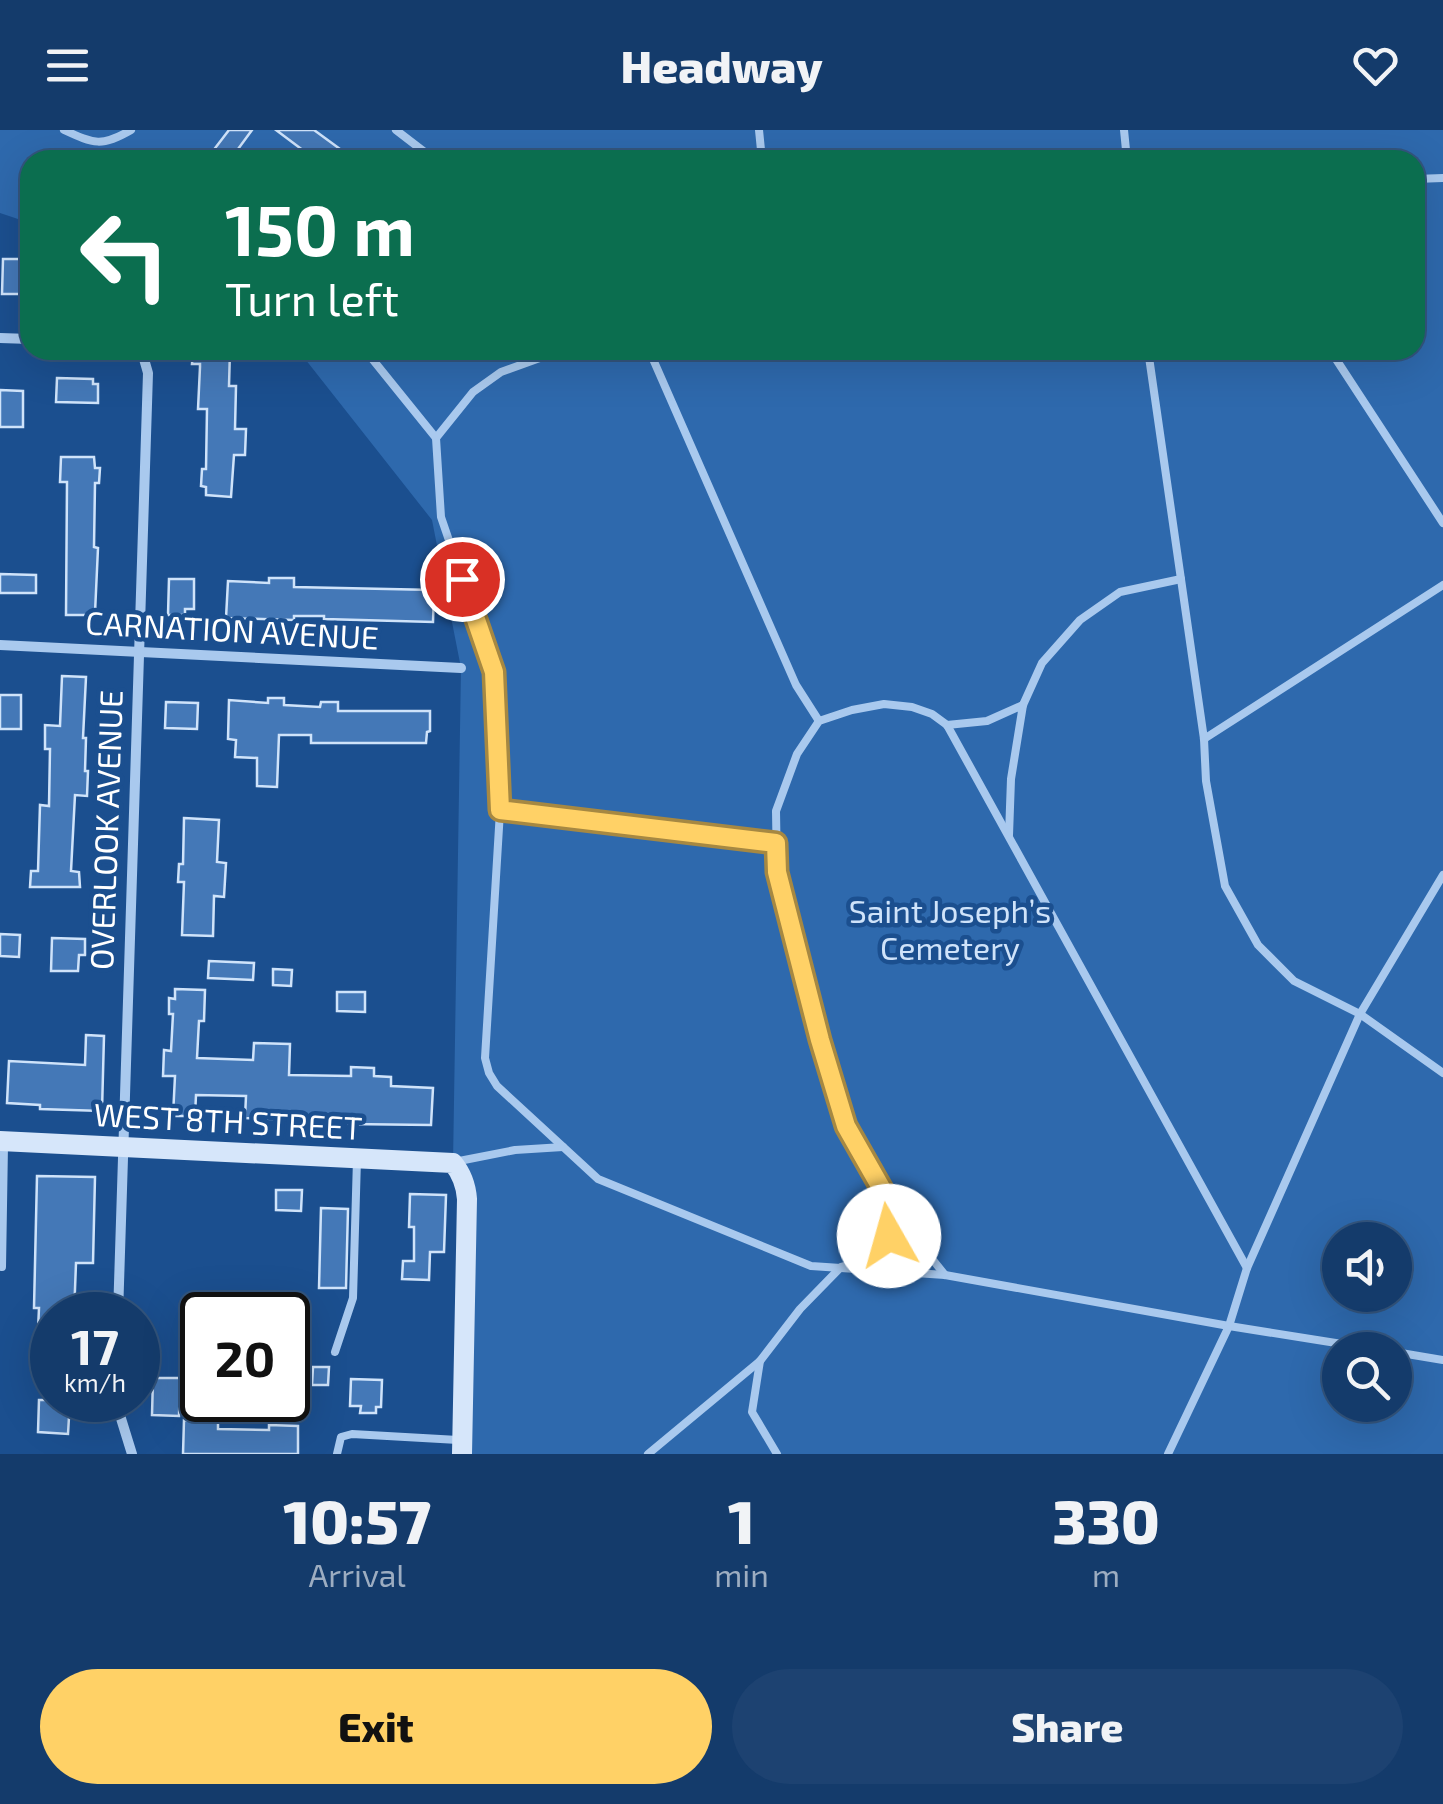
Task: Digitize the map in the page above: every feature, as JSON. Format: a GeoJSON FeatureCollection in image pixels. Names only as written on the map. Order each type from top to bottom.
{"type":"FeatureCollection","features":[{"type":"Feature","properties":{"kind":"street","name":"OVERLOOK AVENUE"},"geometry":{"type":"LineString","coordinates":[[119,1292],[148,373],[144,360]]}},
{"type":"Feature","properties":{"kind":"street","name":"CARNATION AVENUE"},"geometry":{"type":"LineString","coordinates":[[0,645],[461,668]]}},
{"type":"Feature","properties":{"kind":"street","name":"WEST 8TH STREET"},"geometry":{"type":"LineString","coordinates":[[2,1141],[452,1163]]}},
{"type":"Feature","properties":{"kind":"street"},"geometry":{"type":"LineString","coordinates":[[452,1163],[460,1172],[467,1199],[463,1447]]}},
{"type":"Feature","properties":{"kind":"street"},"geometry":{"type":"LineString","coordinates":[[121,1422],[132,1454]]}},
{"type":"Feature","properties":{"kind":"lane"},"geometry":{"type":"LineString","coordinates":[[64,130],[90,142],[110,142],[131,130]]}},
{"type":"Feature","properties":{"kind":"lane"},"geometry":{"type":"LineString","coordinates":[[396,130],[422,150]]}},
{"type":"Feature","properties":{"kind":"lane"},"geometry":{"type":"LineString","coordinates":[[373,360],[436,438],[441,517],[494,672],[500,810],[485,1058],[497,1086],[598,1179],[811,1266],[945,1275],[1322,1341]]}},
{"type":"Feature","properties":{"kind":"lane"},"geometry":{"type":"LineString","coordinates":[[436,438],[473,392],[501,372],[534,360]]}},
{"type":"Feature","properties":{"kind":"lane"},"geometry":{"type":"LineString","coordinates":[[653,360],[796,685],[820,722]]}},
{"type":"Feature","properties":{"kind":"lane"},"geometry":{"type":"LineString","coordinates":[[1149,360],[1204,739],[1206,780],[1225,886],[1258,945],[1294,980],[1360,1014],[1443,1073]]}},
{"type":"Feature","properties":{"kind":"lane"},"geometry":{"type":"LineString","coordinates":[[1337,360],[1443,523]]}},
{"type":"Feature","properties":{"kind":"lane"},"geometry":{"type":"LineString","coordinates":[[1009,840],[1011,779],[1024,705],[1042,663],[1080,620],[1120,592],[1181,580]]}},
{"type":"Feature","properties":{"kind":"lane"},"geometry":{"type":"LineString","coordinates":[[1204,739],[1443,585]]}},
{"type":"Feature","properties":{"kind":"lane"},"geometry":{"type":"LineString","coordinates":[[945,1275],[896,1214],[846,1126],[777,872],[776,811],[797,754],[820,722],[884,704],[912,707],[948,725],[1247,1268]]}},
{"type":"Feature","properties":{"kind":"lane"},"geometry":{"type":"LineString","coordinates":[[948,725],[987,721],[1024,705]]}},
{"type":"Feature","properties":{"kind":"lane"},"geometry":{"type":"LineString","coordinates":[[500,810],[776,843]]}},
{"type":"Feature","properties":{"kind":"lane"},"geometry":{"type":"LineString","coordinates":[[1168,1454],[1229,1326],[1247,1268],[1360,1014],[1443,875]]}},
{"type":"Feature","properties":{"kind":"lane"},"geometry":{"type":"LineString","coordinates":[[2,1141],[2,1267]]}},
{"type":"Feature","properties":{"kind":"lane"},"geometry":{"type":"LineString","coordinates":[[452,1163],[516,1150],[563,1147]]}},
{"type":"Feature","properties":{"kind":"lane"},"geometry":{"type":"LineString","coordinates":[[335,1352],[354,1298],[356,1158]]}},
{"type":"Feature","properties":{"kind":"lane"},"geometry":{"type":"LineString","coordinates":[[648,1454],[760,1362],[800,1309],[840,1267],[866,1261],[880,1248],[889,1236],[896,1214]]}},
{"type":"Feature","properties":{"kind":"lane"},"geometry":{"type":"LineString","coordinates":[[1412,1355],[1443,1360]]}},
{"type":"Feature","properties":{"kind":"lane"},"geometry":{"type":"LineString","coordinates":[[760,1362],[752,1412],[776,1454]]}},
{"type":"Feature","properties":{"kind":"lane"},"geometry":{"type":"LineString","coordinates":[[337,1454],[340,1437],[352,1434],[463,1447]]}},
{"type":"Feature","properties":{"kind":"green space","name":"Saint Joseph’s Cemetery"},"geometry":{"type":"Polygon","coordinates":[[[0,130],[1443,130],[1443,1454],[462,1454],[467,1234],[453,1163],[461,668],[432,520],[306,360],[1425,360],[1425,150],[20,150],[20,220],[0,213],[0,130]]]}},
{"type":"Feature","properties":{"kind":"building"},"geometry":{"type":"Polygon","coordinates":[[[229,130],[252,130],[237,150],[214,150],[229,130]]]}},
{"type":"Feature","properties":{"kind":"building"},"geometry":{"type":"Polygon","coordinates":[[[276,130],[314,130],[341,150],[303,150],[276,130]]]}},
{"type":"Feature","properties":{"kind":"building"},"geometry":{"type":"Polygon","coordinates":[[[3,259],[20,259],[20,294],[2,294],[3,259]]]}},
{"type":"Feature","properties":{"kind":"building"},"geometry":{"type":"Polygon","coordinates":[[[192,360],[230,360],[229,386],[236,386],[235,429],[246,429],[245,455],[234,455],[231,497],[206,495],[206,487],[201,486],[202,469],[206,469],[207,409],[198,409],[200,364],[192,364],[192,360]]]}},
{"type":"Feature","properties":{"kind":"building"},"geometry":{"type":"Polygon","coordinates":[[[57,378],[93,379],[93,384],[98,384],[98,403],[56,402],[57,378]]]}},
{"type":"Feature","properties":{"kind":"building"},"geometry":{"type":"Polygon","coordinates":[[[0,390],[23,391],[23,427],[0,427],[0,390]]]}},
{"type":"Feature","properties":{"kind":"building"},"geometry":{"type":"Polygon","coordinates":[[[61,457],[94,457],[95,468],[100,468],[99,483],[95,483],[95,613],[89,615],[66,615],[67,482],[60,482],[61,457]]]}},
{"type":"Feature","properties":{"kind":"building"},"geometry":{"type":"Polygon","coordinates":[[[0,574],[36,575],[36,593],[0,593],[0,574]]]}},
{"type":"Feature","properties":{"kind":"building"},"geometry":{"type":"Polygon","coordinates":[[[269,578],[294,578],[294,587],[434,590],[433,622],[324,616],[294,616],[294,620],[226,618],[228,581],[269,583],[269,578]]]}},
{"type":"Feature","properties":{"kind":"building"},"geometry":{"type":"Polygon","coordinates":[[[169,579],[194,579],[194,609],[185,609],[185,615],[168,615],[169,579]]]}},
{"type":"Feature","properties":{"kind":"building"},"geometry":{"type":"Polygon","coordinates":[[[62,676],[86,677],[83,738],[87,796],[75,795],[71,871],[79,872],[80,887],[30,887],[31,871],[38,871],[40,805],[49,806],[50,749],[45,749],[45,725],[60,726],[62,676]]]}},
{"type":"Feature","properties":{"kind":"building"},"geometry":{"type":"Polygon","coordinates":[[[0,695],[21,695],[21,729],[0,729],[0,695]]]}},
{"type":"Feature","properties":{"kind":"building"},"geometry":{"type":"Polygon","coordinates":[[[268,698],[284,698],[284,705],[320,707],[321,702],[338,702],[338,711],[430,711],[430,731],[426,743],[311,743],[311,735],[279,735],[277,787],[257,786],[257,758],[235,757],[236,740],[228,739],[229,700],[268,703],[268,698]]]}},
{"type":"Feature","properties":{"kind":"building"},"geometry":{"type":"Polygon","coordinates":[[[166,702],[198,703],[197,729],[165,728],[166,702]]]}},
{"type":"Feature","properties":{"kind":"building"},"geometry":{"type":"Polygon","coordinates":[[[184,818],[219,820],[217,862],[226,863],[224,897],[214,896],[213,936],[182,935],[184,882],[178,882],[179,864],[183,864],[184,818]]]}},
{"type":"Feature","properties":{"kind":"building"},"geometry":{"type":"Polygon","coordinates":[[[0,934],[20,935],[19,957],[0,956],[0,934]]]}},
{"type":"Feature","properties":{"kind":"building"},"geometry":{"type":"Polygon","coordinates":[[[52,938],[85,939],[85,955],[79,955],[78,971],[51,971],[52,938]]]}},
{"type":"Feature","properties":{"kind":"building"},"geometry":{"type":"Polygon","coordinates":[[[209,961],[254,963],[253,980],[208,978],[209,961]]]}},
{"type":"Feature","properties":{"kind":"building"},"geometry":{"type":"Polygon","coordinates":[[[273,969],[292,970],[291,986],[273,985],[273,969]]]}},
{"type":"Feature","properties":{"kind":"building"},"geometry":{"type":"Polygon","coordinates":[[[175,989],[205,990],[197,1058],[253,1060],[254,1043],[290,1044],[289,1075],[351,1076],[351,1067],[374,1068],[374,1076],[391,1077],[391,1086],[433,1088],[431,1125],[245,1118],[246,1096],[196,1095],[195,1116],[173,1116],[175,1076],[163,1076],[164,1050],[171,1051],[173,1014],[169,1014],[169,998],[175,999],[175,989]]]}},
{"type":"Feature","properties":{"kind":"building"},"geometry":{"type":"Polygon","coordinates":[[[337,992],[365,992],[365,1012],[337,1011],[337,992]]]}},
{"type":"Feature","properties":{"kind":"building"},"geometry":{"type":"Polygon","coordinates":[[[86,1035],[104,1036],[102,1111],[40,1109],[40,1105],[7,1103],[9,1061],[85,1065],[86,1035]]]}},
{"type":"Feature","properties":{"kind":"building"},"geometry":{"type":"Polygon","coordinates":[[[37,1176],[95,1177],[93,1263],[76,1263],[75,1292],[34,1292],[37,1176]]]}},
{"type":"Feature","properties":{"kind":"building"},"geometry":{"type":"Polygon","coordinates":[[[276,1190],[302,1190],[301,1211],[276,1210],[276,1190]]]}},
{"type":"Feature","properties":{"kind":"building"},"geometry":{"type":"Polygon","coordinates":[[[410,1194],[446,1195],[444,1252],[430,1252],[429,1280],[402,1279],[403,1261],[414,1261],[410,1194]]]}},
{"type":"Feature","properties":{"kind":"building"},"geometry":{"type":"Polygon","coordinates":[[[321,1208],[348,1209],[346,1288],[319,1288],[321,1208]]]}},
{"type":"Feature","properties":{"kind":"building"},"geometry":{"type":"Polygon","coordinates":[[[313,1367],[329,1367],[328,1385],[312,1385],[313,1367]]]}},
{"type":"Feature","properties":{"kind":"building"},"geometry":{"type":"Polygon","coordinates":[[[160,1378],[180,1378],[179,1416],[160,1415],[160,1378]]]}},
{"type":"Feature","properties":{"kind":"building"},"geometry":{"type":"Polygon","coordinates":[[[351,1379],[382,1380],[381,1407],[376,1407],[376,1413],[360,1413],[361,1406],[350,1406],[351,1379]]]}},
{"type":"Feature","properties":{"kind":"building"},"geometry":{"type":"Polygon","coordinates":[[[38,1422],[69,1422],[68,1434],[38,1432],[38,1422]]]}},
{"type":"Feature","properties":{"kind":"building"},"geometry":{"type":"Polygon","coordinates":[[[184,1422],[218,1422],[218,1429],[298,1426],[298,1454],[183,1454],[184,1422]]]}},
{"type":"Feature","properties":{"kind":"route"},"geometry":{"type":"LineString","coordinates":[[462,579],[494,672],[500,810],[776,843],[777,872],[846,1126],[896,1214],[889,1236]]}}]}
